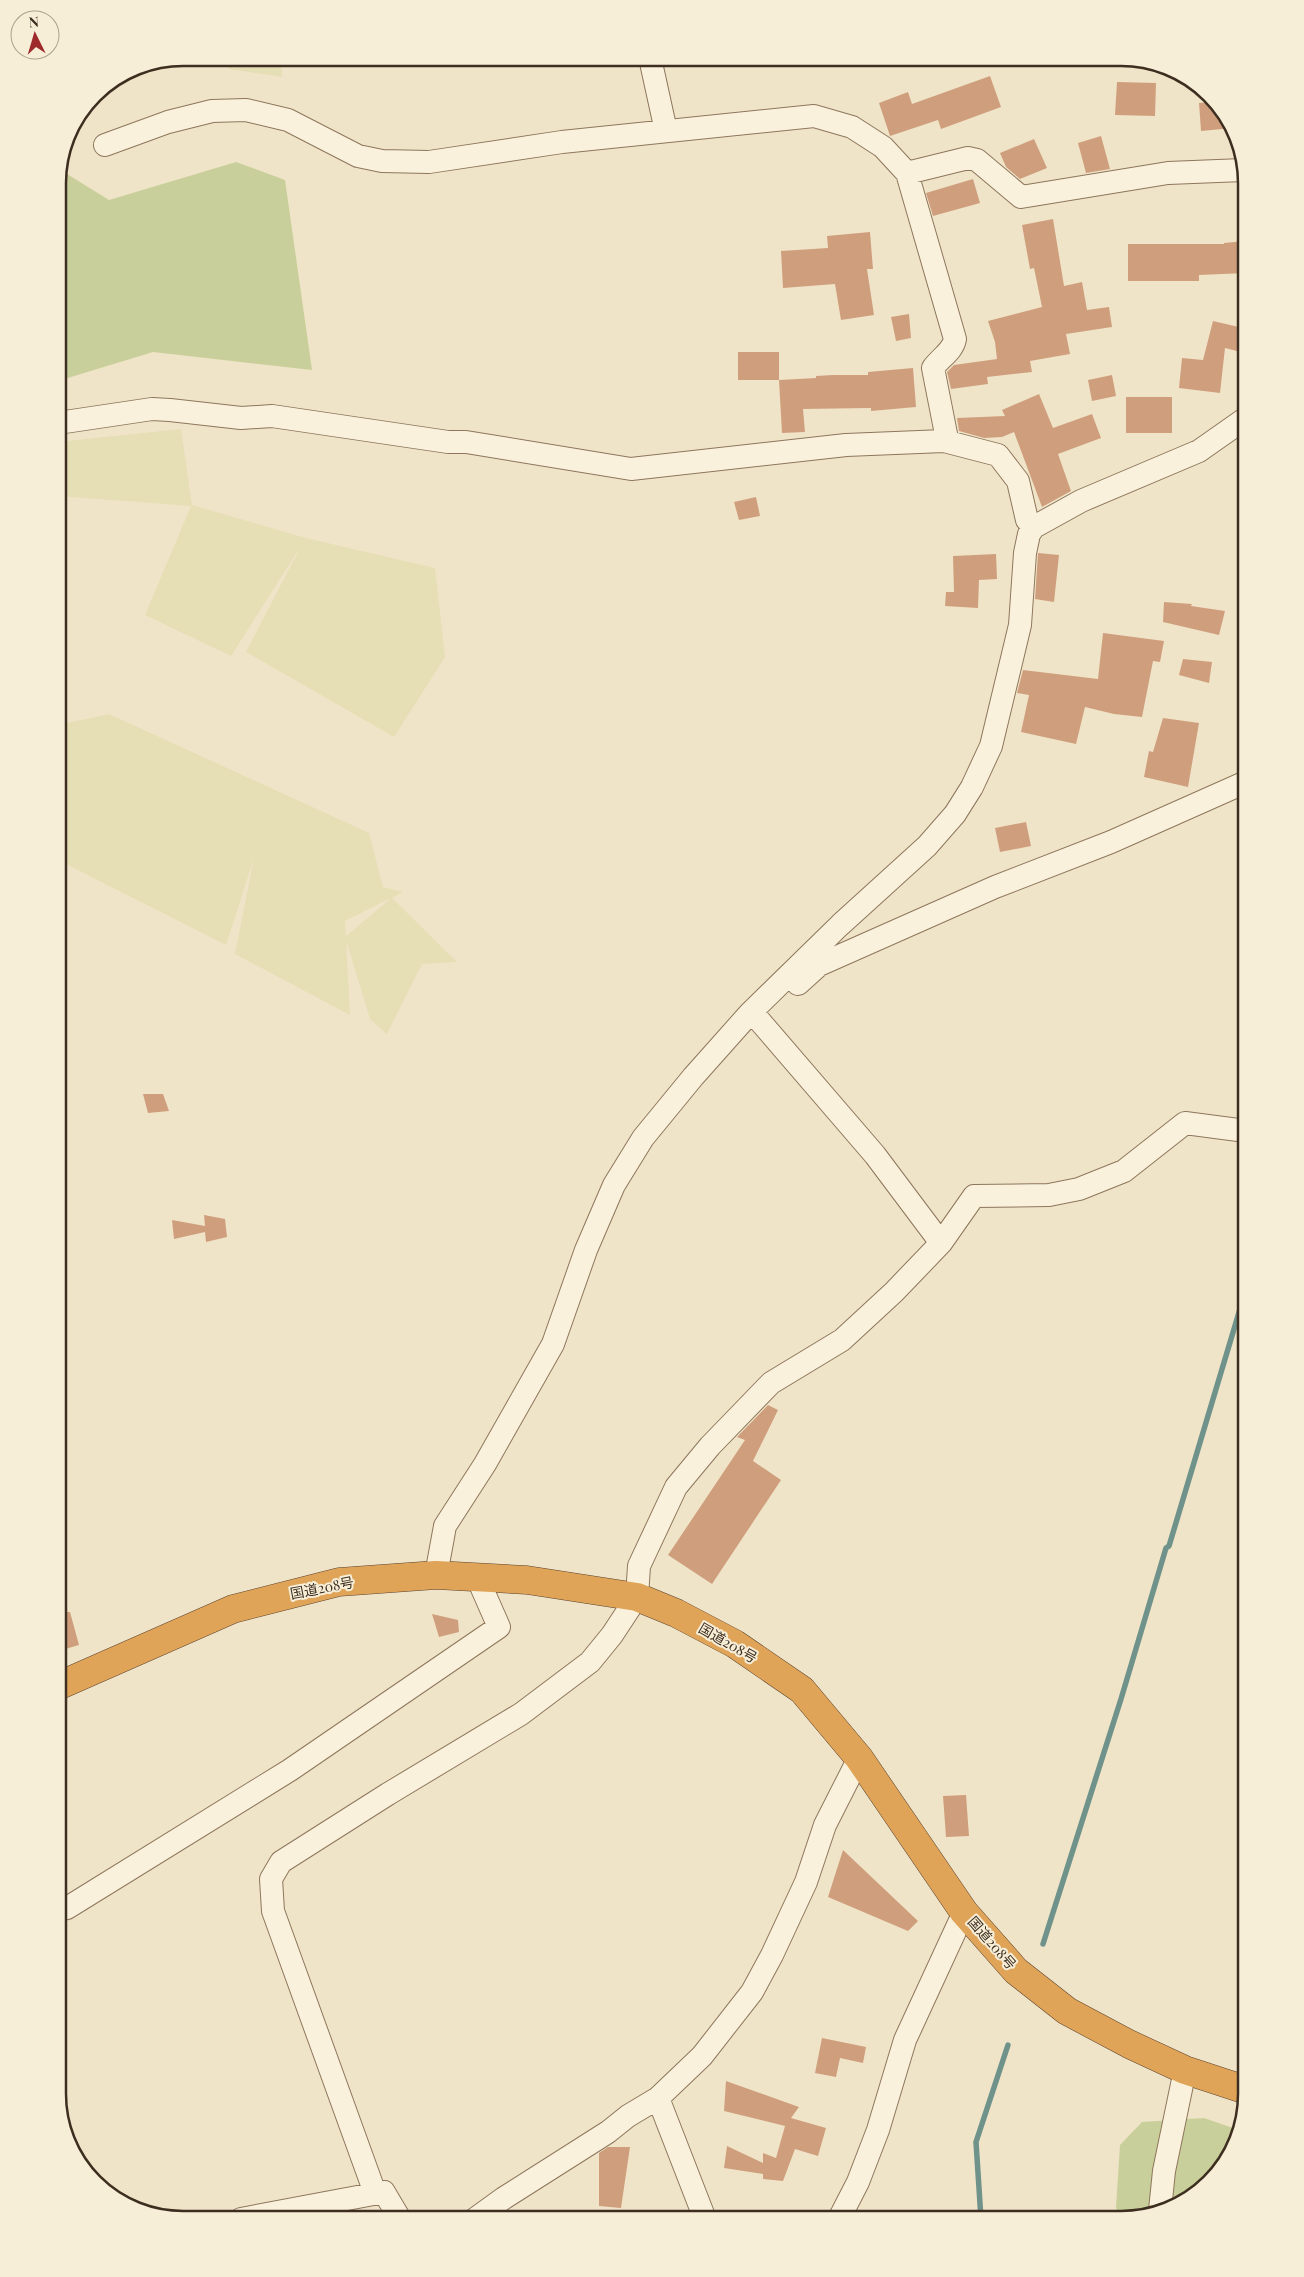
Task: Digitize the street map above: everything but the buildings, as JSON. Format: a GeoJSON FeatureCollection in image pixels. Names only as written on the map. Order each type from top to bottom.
{"type":"FeatureCollection","features":[{"type":"Feature","properties":{"kind":"highway","name":"国道208号"},"geometry":{"type":"LineString","coordinates":[[66,1682],[233,1608],[339,1582],[436,1574],[527,1580],[637,1597],[676,1613],[735,1644],[802,1690],[859,1758],[964,1912],[1016,1971],[1067,2011],[1184,2070],[1238,2087]]}},
{"type":"Feature","properties":{"kind":"street"},"geometry":{"type":"LineString","coordinates":[[652,67],[666,131]]}},
{"type":"Feature","properties":{"kind":"street"},"geometry":{"type":"LineString","coordinates":[[105,145],[168,122],[212,111],[246,110],[288,120],[358,156],[382,161],[429,162],[562,142],[814,116],[852,127],[883,147],[907,173],[955,339],[954,346],[939,359],[933,368],[946,434],[944,442]]}},
{"type":"Feature","properties":{"kind":"street"},"geometry":{"type":"LineString","coordinates":[[907,173],[968,158],[977,160],[1021,197],[1168,173],[1237,170]]}},
{"type":"Feature","properties":{"kind":"street"},"geometry":{"type":"LineString","coordinates":[[67,422],[152,410],[170,410],[241,418],[272,416],[448,442],[466,442],[631,470],[846,445],[944,442],[998,454],[1018,481],[1027,520],[1034,527]]}},
{"type":"Feature","properties":{"kind":"street"},"geometry":{"type":"LineString","coordinates":[[436,1574],[445,1526],[485,1464],[553,1344],[586,1250],[614,1185],[643,1138],[693,1077],[840,925],[927,846],[954,814],[972,787],[991,746],[1020,625],[1025,553],[1029,534],[1034,527],[1081,501],[1200,451],[1238,424]]}},
{"type":"Feature","properties":{"kind":"street"},"geometry":{"type":"LineString","coordinates":[[754,1016],[819,965],[995,887],[1111,842],[1238,786]]}},
{"type":"Feature","properties":{"kind":"street"},"geometry":{"type":"LineString","coordinates":[[754,1016],[875,1155],[941,1243]]}},
{"type":"Feature","properties":{"kind":"street"},"geometry":{"type":"LineString","coordinates":[[375,2193],[273,1910],[270,1879],[282,1862],[291,1854],[521,1714],[582,1668],[612,1635],[637,1597],[639,1566],[676,1488],[710,1446],[771,1383],[842,1340],[894,1292],[941,1243],[974,1196],[1049,1195],[1078,1189],[1124,1171],[1185,1123],[1238,1130]]}},
{"type":"Feature","properties":{"kind":"street"},"geometry":{"type":"LineString","coordinates":[[66,1908],[290,1770],[499,1627],[477,1577]]}},
{"type":"Feature","properties":{"kind":"street"},"geometry":{"type":"LineString","coordinates":[[487,2210],[658,2098],[702,2056],[752,1992],[806,1882],[826,1826],[859,1758]]}},
{"type":"Feature","properties":{"kind":"street"},"geometry":{"type":"LineString","coordinates":[[844,2211],[858,2182],[878,2130],[905,2040],[964,1912]]}},
{"type":"Feature","properties":{"kind":"street"},"geometry":{"type":"LineString","coordinates":[[1161,2204],[1164,2171],[1184,2070]]}},
{"type":"Feature","properties":{"kind":"street"},"geometry":{"type":"LineString","coordinates":[[658,2098],[703,2211]]}},
{"type":"Feature","properties":{"kind":"street"},"geometry":{"type":"LineString","coordinates":[[287,2210],[384,2192],[395,2210]]}},
{"type":"Feature","properties":{"kind":"shaded area"},"geometry":{"type":"Polygon","coordinates":[[[228,67],[281,67],[282,77],[229,69],[228,67]]]}},
{"type":"Feature","properties":{"kind":"shaded area"},"geometry":{"type":"Polygon","coordinates":[[[181,429],[192,505],[306,538],[435,568],[445,657],[394,737],[246,652],[301,546],[231,656],[145,615],[191,506],[67,497],[67,441],[181,429]]]}},
{"type":"Feature","properties":{"kind":"shaded area"},"geometry":{"type":"Polygon","coordinates":[[[109,714],[369,833],[383,887],[403,892],[392,898],[457,962],[422,964],[387,1034],[370,1019],[346,940],[350,1015],[235,954],[254,858],[226,945],[67,864],[67,723],[109,714]],[[389,899],[345,921],[346,936],[389,900],[389,899]]]}},
{"type":"Feature","properties":{"kind":"green space"},"geometry":{"type":"Polygon","coordinates":[[[236,162],[285,180],[312,370],[153,352],[67,378],[67,174],[109,200],[236,162]]]}},
{"type":"Feature","properties":{"kind":"green space"},"geometry":{"type":"Polygon","coordinates":[[[1204,2118],[1233,2128],[1218,2159],[1198,2182],[1186,2191],[1158,2205],[1117,2211],[1120,2145],[1142,2122],[1204,2118]]]}},
{"type":"Feature","properties":{"kind":"waterway"},"geometry":{"type":"LineString","coordinates":[[1043,1944],[1121,1699],[1166,1548],[1169,1546],[1238,1316]]}},
{"type":"Feature","properties":{"kind":"waterway"},"geometry":{"type":"LineString","coordinates":[[980,2211],[976,2142],[1008,2045]]}}]}
